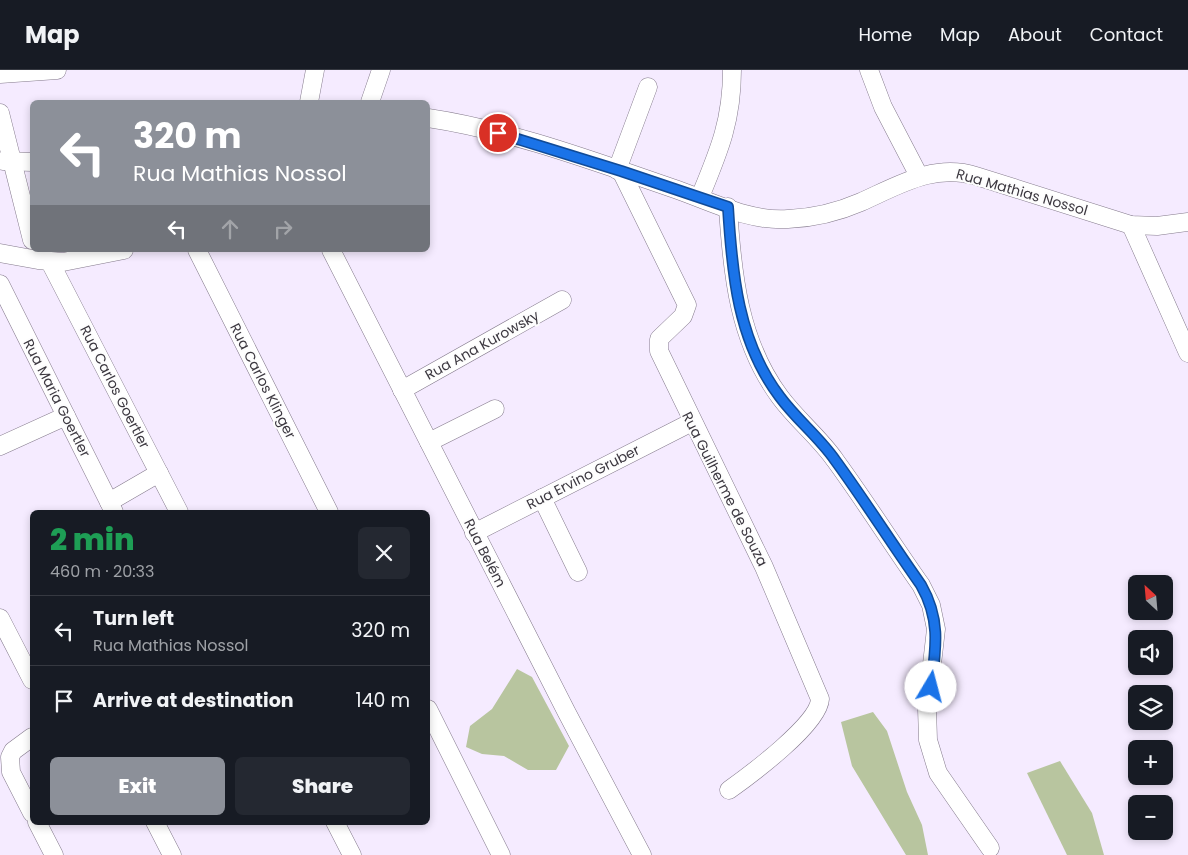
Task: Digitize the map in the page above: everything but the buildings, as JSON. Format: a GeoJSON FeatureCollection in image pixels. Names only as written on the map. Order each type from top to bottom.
{"type":"FeatureCollection","features":[{"type":"Feature","properties":{"kind":"street"},"geometry":{"type":"LineString","coordinates":[[0,74],[58,70]]}},
{"type":"Feature","properties":{"kind":"street"},"geometry":{"type":"LineString","coordinates":[[309,100],[316,70]]}},
{"type":"Feature","properties":{"kind":"street"},"geometry":{"type":"LineString","coordinates":[[371,100],[380,70]]}},
{"type":"Feature","properties":{"kind":"street"},"geometry":{"type":"LineString","coordinates":[[700,197],[727,126],[732,99],[732,70]]}},
{"type":"Feature","properties":{"kind":"street"},"geometry":{"type":"LineString","coordinates":[[869,70],[883,107],[919,176]]}},
{"type":"Feature","properties":{"kind":"street"},"geometry":{"type":"LineString","coordinates":[[619,170],[648,87]]}},
{"type":"Feature","properties":{"kind":"street"},"geometry":{"type":"LineString","coordinates":[[0,113],[6,161],[30,234]]}},
{"type":"Feature","properties":{"kind":"street","name":"Rua Mathias Nossol"},"geometry":{"type":"LineString","coordinates":[[430,118],[498,133],[619,170],[762,218],[804,218],[842,209],[919,176],[944,172],[964,172],[1131,225],[1157,226],[1188,222]]}},
{"type":"Feature","properties":{"kind":"street"},"geometry":{"type":"LineString","coordinates":[[6,161],[30,162]]}},
{"type":"Feature","properties":{"kind":"street","name":"Rua Guilherme de Souza"},"geometry":{"type":"LineString","coordinates":[[619,170],[687,305],[683,316],[662,335],[658,346],[692,422],[764,567],[820,699],[817,711],[775,754],[729,790]]}},
{"type":"Feature","properties":{"kind":"street"},"geometry":{"type":"LineString","coordinates":[[728,207],[735,292],[750,340],[762,369],[781,398],[835,460],[921,585],[931,605],[936,629],[928,708],[928,740],[938,773],[990,848]]}},
{"type":"Feature","properties":{"kind":"street"},"geometry":{"type":"LineString","coordinates":[[1131,225],[1184,334],[1188,353]]}},
{"type":"Feature","properties":{"kind":"street"},"geometry":{"type":"LineString","coordinates":[[0,253],[74,260],[114,252]]}},
{"type":"Feature","properties":{"kind":"street","name":"Rua Carlos Klinger"},"geometry":{"type":"LineString","coordinates":[[198,252],[328,510]]}},
{"type":"Feature","properties":{"kind":"street","name":"Rua Belém"},"geometry":{"type":"LineString","coordinates":[[332,252],[474,533],[642,855]]}},
{"type":"Feature","properties":{"kind":"street","name":"Rua Carlos Goertler"},"geometry":{"type":"LineString","coordinates":[[41,257],[160,473],[178,510]]}},
{"type":"Feature","properties":{"kind":"street","name":"Rua Maria Goertler"},"geometry":{"type":"LineString","coordinates":[[0,284],[112,507]]}},
{"type":"Feature","properties":{"kind":"street","name":"Rua Ana Kurowsky"},"geometry":{"type":"LineString","coordinates":[[402,390],[562,300]]}},
{"type":"Feature","properties":{"kind":"street"},"geometry":{"type":"LineString","coordinates":[[429,442],[495,409]]}},
{"type":"Feature","properties":{"kind":"street"},"geometry":{"type":"LineString","coordinates":[[0,446],[66,416]]}},
{"type":"Feature","properties":{"kind":"street","name":"Rua Ervino Gruber"},"geometry":{"type":"LineString","coordinates":[[474,533],[692,422]]}},
{"type":"Feature","properties":{"kind":"street"},"geometry":{"type":"LineString","coordinates":[[112,507],[160,473]]}},
{"type":"Feature","properties":{"kind":"street"},"geometry":{"type":"LineString","coordinates":[[542,498],[578,572]]}},
{"type":"Feature","properties":{"kind":"street"},"geometry":{"type":"LineString","coordinates":[[0,618],[30,676]]}},
{"type":"Feature","properties":{"kind":"street"},"geometry":{"type":"LineString","coordinates":[[430,713],[501,855]]}},
{"type":"Feature","properties":{"kind":"street"},"geometry":{"type":"LineString","coordinates":[[30,738],[13,750],[9,765],[30,809]]}},
{"type":"Feature","properties":{"kind":"street"},"geometry":{"type":"LineString","coordinates":[[39,825],[54,855]]}},
{"type":"Feature","properties":{"kind":"street"},"geometry":{"type":"LineString","coordinates":[[157,825],[172,855]]}},
{"type":"Feature","properties":{"kind":"street"},"geometry":{"type":"LineString","coordinates":[[337,825],[352,855]]}},
{"type":"Feature","properties":{"kind":"green space"},"geometry":{"type":"Polygon","coordinates":[[[517,669],[532,677],[569,746],[556,770],[528,770],[504,756],[482,754],[466,747],[470,726],[492,709],[517,669]]]}},
{"type":"Feature","properties":{"kind":"green space"},"geometry":{"type":"Polygon","coordinates":[[[873,712],[887,731],[907,792],[922,825],[928,855],[906,855],[852,766],[841,722],[873,712]]]}},
{"type":"Feature","properties":{"kind":"green space"},"geometry":{"type":"Polygon","coordinates":[[[1060,761],[1092,813],[1104,855],[1067,855],[1027,773],[1060,761]]]}},
{"type":"Feature","properties":{"kind":"route"},"geometry":{"type":"LineString","coordinates":[[498,133],[728,207],[730,253],[735,292],[753,348],[762,369],[781,398],[835,460],[921,585],[931,605],[935,616],[936,629],[931,687]]}}]}
